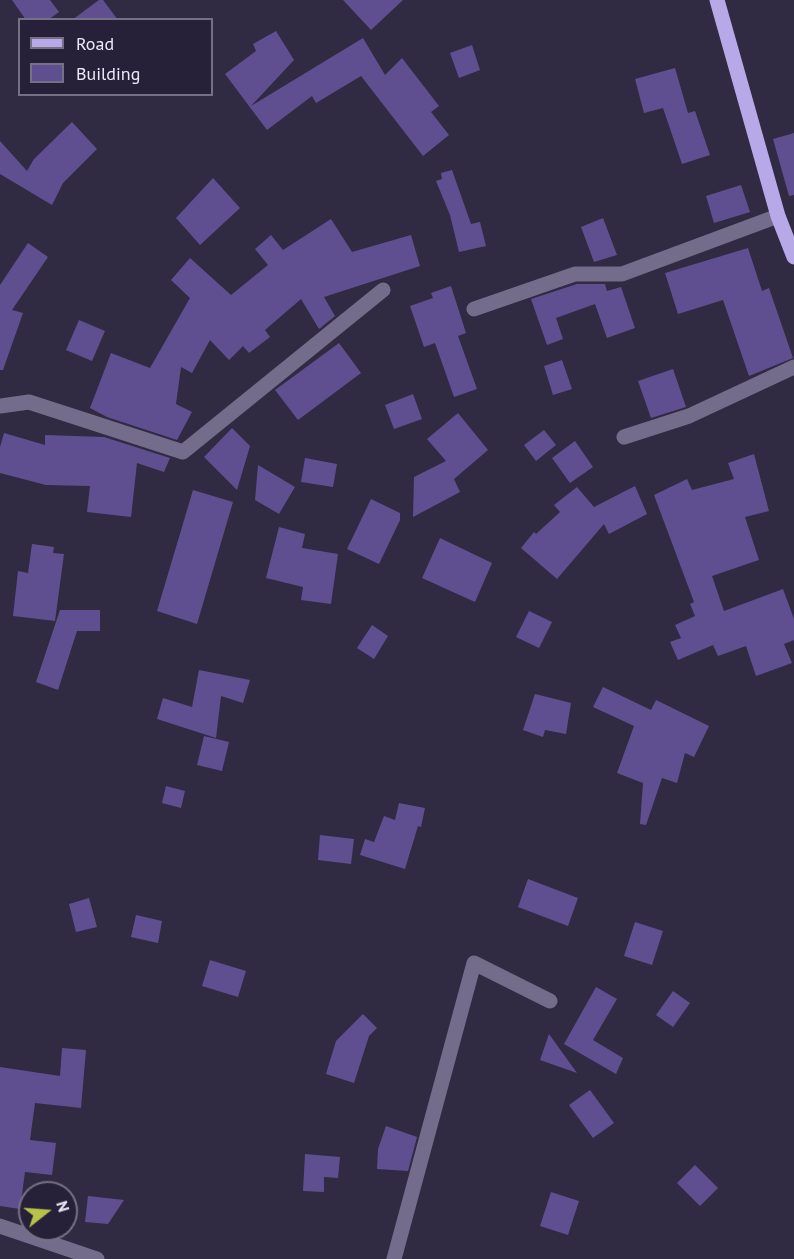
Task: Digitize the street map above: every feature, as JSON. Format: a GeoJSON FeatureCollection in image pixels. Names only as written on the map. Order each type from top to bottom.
{"type":"FeatureCollection","features":[{"type":"Feature","properties":{"kind":"main road"},"geometry":{"type":"LineString","coordinates":[[717,0],[778,216],[794,256]]}},
{"type":"Feature","properties":{"kind":"street"},"geometry":{"type":"LineString","coordinates":[[474,309],[575,274],[622,274],[778,216]]}},
{"type":"Feature","properties":{"kind":"street"},"geometry":{"type":"LineString","coordinates":[[0,406],[29,402],[183,452],[383,290]]}},
{"type":"Feature","properties":{"kind":"street"},"geometry":{"type":"LineString","coordinates":[[624,437],[690,416],[794,367]]}},
{"type":"Feature","properties":{"kind":"street"},"geometry":{"type":"LineString","coordinates":[[394,1259],[474,963],[549,1001]]}},
{"type":"Feature","properties":{"kind":"street"},"geometry":{"type":"LineString","coordinates":[[0,1226],[96,1259]]}},
{"type":"Feature","properties":{"kind":"building"},"geometry":{"type":"Polygon","coordinates":[[[12,0],[50,0],[59,12],[51,18],[25,18],[12,0]]]}},
{"type":"Feature","properties":{"kind":"building"},"geometry":{"type":"Polygon","coordinates":[[[99,0],[103,0],[116,18],[75,18],[99,0]]]}},
{"type":"Feature","properties":{"kind":"building"},"geometry":{"type":"Polygon","coordinates":[[[343,0],[403,0],[371,30],[343,0]]]}},
{"type":"Feature","properties":{"kind":"building"},"geometry":{"type":"Polygon","coordinates":[[[276,31],[294,60],[251,106],[363,38],[385,75],[402,58],[439,106],[431,112],[449,135],[423,156],[361,76],[316,103],[312,96],[267,130],[225,74],[256,51],[253,44],[276,31]]]}},
{"type":"Feature","properties":{"kind":"building"},"geometry":{"type":"Polygon","coordinates":[[[472,45],[480,70],[459,78],[450,53],[472,45]]]}},
{"type":"Feature","properties":{"kind":"building"},"geometry":{"type":"Polygon","coordinates":[[[675,68],[688,113],[695,111],[710,155],[682,164],[663,108],[644,113],[635,79],[675,68]]]}},
{"type":"Feature","properties":{"kind":"building"},"geometry":{"type":"Polygon","coordinates":[[[72,122],[97,149],[63,183],[52,205],[0,174],[0,141],[27,171],[34,159],[72,122]]]}},
{"type":"Feature","properties":{"kind":"building"},"geometry":{"type":"Polygon","coordinates":[[[794,133],[794,195],[789,196],[773,139],[794,133]]]}},
{"type":"Feature","properties":{"kind":"building"},"geometry":{"type":"Polygon","coordinates":[[[452,170],[471,224],[480,222],[486,246],[459,252],[450,215],[436,181],[442,179],[441,173],[452,170]]]}},
{"type":"Feature","properties":{"kind":"building"},"geometry":{"type":"Polygon","coordinates":[[[213,178],[240,208],[200,245],[176,218],[213,178]]]}},
{"type":"Feature","properties":{"kind":"building"},"geometry":{"type":"Polygon","coordinates":[[[741,185],[750,212],[714,223],[706,196],[741,185]]]}},
{"type":"Feature","properties":{"kind":"building"},"geometry":{"type":"Polygon","coordinates":[[[603,218],[617,255],[594,262],[581,227],[603,218]]]}},
{"type":"Feature","properties":{"kind":"building"},"geometry":{"type":"Polygon","coordinates":[[[331,219],[352,252],[411,235],[420,266],[324,297],[335,316],[319,329],[301,299],[265,330],[270,337],[249,353],[243,346],[229,360],[210,340],[192,373],[181,367],[176,404],[192,412],[177,440],[107,417],[90,408],[111,353],[150,368],[190,298],[171,280],[190,258],[231,295],[268,265],[255,249],[271,235],[283,250],[331,219]]]}},
{"type":"Feature","properties":{"kind":"building"},"geometry":{"type":"Polygon","coordinates":[[[28,243],[48,257],[12,310],[23,313],[3,370],[0,370],[0,285],[28,243]]]}},
{"type":"Feature","properties":{"kind":"building"},"geometry":{"type":"Polygon","coordinates":[[[748,248],[762,291],[769,288],[793,358],[749,376],[723,300],[678,314],[665,273],[748,248]]]}},
{"type":"Feature","properties":{"kind":"building"},"geometry":{"type":"Polygon","coordinates":[[[577,284],[605,284],[607,291],[621,287],[635,328],[607,338],[595,304],[556,318],[563,339],[547,345],[531,299],[577,284]]]}},
{"type":"Feature","properties":{"kind":"building"},"geometry":{"type":"Polygon","coordinates":[[[451,286],[466,333],[458,336],[477,389],[454,397],[435,343],[424,347],[410,306],[433,298],[431,293],[451,286]]]}},
{"type":"Feature","properties":{"kind":"building"},"geometry":{"type":"Polygon","coordinates":[[[79,320],[105,331],[92,361],[66,350],[79,320]]]}},
{"type":"Feature","properties":{"kind":"building"},"geometry":{"type":"Polygon","coordinates":[[[339,343],[361,373],[298,420],[275,390],[339,343]]]}},
{"type":"Feature","properties":{"kind":"building"},"geometry":{"type":"Polygon","coordinates":[[[562,360],[572,389],[553,395],[544,366],[562,360]]]}},
{"type":"Feature","properties":{"kind":"building"},"geometry":{"type":"Polygon","coordinates":[[[673,369],[686,407],[651,418],[638,381],[673,369]]]}},
{"type":"Feature","properties":{"kind":"building"},"geometry":{"type":"Polygon","coordinates":[[[413,394],[422,419],[394,429],[385,405],[413,394]]]}},
{"type":"Feature","properties":{"kind":"building"},"geometry":{"type":"Polygon","coordinates":[[[458,413],[488,450],[454,479],[460,492],[413,517],[414,477],[446,461],[427,439],[458,413]]]}},
{"type":"Feature","properties":{"kind":"building"},"geometry":{"type":"Polygon","coordinates":[[[232,428],[250,446],[237,490],[204,457],[232,428]]]}},
{"type":"Feature","properties":{"kind":"building"},"geometry":{"type":"Polygon","coordinates":[[[544,430],[556,445],[536,461],[524,445],[544,430]]]}},
{"type":"Feature","properties":{"kind":"building"},"geometry":{"type":"Polygon","coordinates":[[[4,433],[45,445],[45,435],[104,437],[170,458],[164,472],[137,463],[131,517],[87,512],[90,486],[46,485],[0,473],[0,447],[4,433]]]}},
{"type":"Feature","properties":{"kind":"building"},"geometry":{"type":"Polygon","coordinates":[[[575,441],[593,467],[570,483],[552,458],[575,441]]]}},
{"type":"Feature","properties":{"kind":"building"},"geometry":{"type":"Polygon","coordinates":[[[754,454],[769,511],[745,517],[759,560],[712,576],[724,611],[783,589],[794,619],[794,640],[784,644],[792,663],[756,676],[746,646],[718,656],[713,645],[678,660],[670,642],[681,638],[675,625],[695,616],[690,604],[694,602],[654,495],[687,479],[692,490],[734,479],[728,463],[754,454]]]}},
{"type":"Feature","properties":{"kind":"building"},"geometry":{"type":"Polygon","coordinates":[[[305,458],[337,464],[333,487],[301,482],[305,458]]]}},
{"type":"Feature","properties":{"kind":"building"},"geometry":{"type":"Polygon","coordinates":[[[258,465],[295,487],[279,514],[255,500],[258,465]]]}},
{"type":"Feature","properties":{"kind":"building"},"geometry":{"type":"Polygon","coordinates":[[[635,486],[647,514],[609,534],[604,524],[557,579],[521,548],[534,532],[536,534],[560,512],[554,505],[577,487],[594,507],[635,486]]]}},
{"type":"Feature","properties":{"kind":"building"},"geometry":{"type":"Polygon","coordinates":[[[193,490],[233,502],[197,624],[157,611],[193,490]]]}},
{"type":"Feature","properties":{"kind":"building"},"geometry":{"type":"Polygon","coordinates":[[[371,499],[400,513],[400,520],[379,564],[347,549],[371,499]]]}},
{"type":"Feature","properties":{"kind":"building"},"geometry":{"type":"Polygon","coordinates":[[[279,527],[305,534],[302,548],[338,554],[331,604],[301,600],[303,587],[266,578],[279,527]]]}},
{"type":"Feature","properties":{"kind":"building"},"geometry":{"type":"Polygon","coordinates":[[[440,538],[492,563],[475,602],[422,578],[440,538]]]}},
{"type":"Feature","properties":{"kind":"building"},"geometry":{"type":"Polygon","coordinates":[[[32,544],[54,547],[53,553],[64,554],[55,621],[13,616],[18,571],[28,573],[32,544]]]}},
{"type":"Feature","properties":{"kind":"building"},"geometry":{"type":"Polygon","coordinates":[[[60,610],[100,610],[100,631],[77,631],[58,690],[36,682],[60,610]]]}},
{"type":"Feature","properties":{"kind":"building"},"geometry":{"type":"Polygon","coordinates":[[[529,611],[552,622],[539,648],[516,637],[529,611]]]}},
{"type":"Feature","properties":{"kind":"building"},"geometry":{"type":"Polygon","coordinates":[[[372,625],[388,636],[374,659],[357,648],[372,625]]]}},
{"type":"Feature","properties":{"kind":"building"},"geometry":{"type":"Polygon","coordinates":[[[199,670],[250,680],[243,703],[221,696],[216,738],[157,719],[163,698],[192,707],[199,670]]]}},
{"type":"Feature","properties":{"kind":"building"},"geometry":{"type":"Polygon","coordinates":[[[603,687],[651,710],[656,700],[709,726],[694,757],[685,753],[677,783],[662,778],[646,825],[640,824],[643,783],[617,773],[634,726],[593,707],[603,687]]]}},
{"type":"Feature","properties":{"kind":"building"},"geometry":{"type":"Polygon","coordinates":[[[535,694],[571,703],[566,734],[545,730],[543,737],[523,730],[535,694]]]}},
{"type":"Feature","properties":{"kind":"building"},"geometry":{"type":"Polygon","coordinates":[[[204,736],[229,742],[222,771],[197,765],[204,736]]]}},
{"type":"Feature","properties":{"kind":"building"},"geometry":{"type":"Polygon","coordinates":[[[166,786],[185,791],[181,808],[162,803],[166,786]]]}},
{"type":"Feature","properties":{"kind":"building"},"geometry":{"type":"Polygon","coordinates":[[[399,803],[425,808],[421,827],[418,826],[405,869],[360,855],[365,839],[374,842],[384,816],[395,820],[399,803]]]}},
{"type":"Feature","properties":{"kind":"building"},"geometry":{"type":"Polygon","coordinates":[[[320,835],[354,839],[351,864],[318,860],[320,835]]]}},
{"type":"Feature","properties":{"kind":"building"},"geometry":{"type":"Polygon","coordinates":[[[528,879],[578,898],[568,926],[518,907],[528,879]]]}},
{"type":"Feature","properties":{"kind":"building"},"geometry":{"type":"Polygon","coordinates":[[[89,898],[97,927],[76,932],[69,904],[89,898]]]}},
{"type":"Feature","properties":{"kind":"building"},"geometry":{"type":"Polygon","coordinates":[[[136,915],[162,921],[158,943],[131,937],[136,915]]]}},
{"type":"Feature","properties":{"kind":"building"},"geometry":{"type":"Polygon","coordinates":[[[635,922],[663,931],[652,965],[624,956],[635,922]]]}},
{"type":"Feature","properties":{"kind":"building"},"geometry":{"type":"Polygon","coordinates":[[[210,960],[246,971],[238,997],[202,986],[210,960]]]}},
{"type":"Feature","properties":{"kind":"building"},"geometry":{"type":"Polygon","coordinates":[[[596,987],[617,999],[593,1040],[623,1058],[616,1074],[564,1044],[596,987]]]}},
{"type":"Feature","properties":{"kind":"building"},"geometry":{"type":"Polygon","coordinates":[[[673,991],[690,1003],[673,1027],[656,1015],[673,991]]]}},
{"type":"Feature","properties":{"kind":"building"},"geometry":{"type":"Polygon","coordinates":[[[363,1014],[377,1028],[369,1036],[354,1083],[326,1074],[336,1041],[363,1014]]]}},
{"type":"Feature","properties":{"kind":"building"},"geometry":{"type":"Polygon","coordinates":[[[549,1034],[577,1073],[540,1060],[549,1034]]]}},
{"type":"Feature","properties":{"kind":"building"},"geometry":{"type":"Polygon","coordinates":[[[62,1048],[86,1050],[81,1108],[35,1103],[30,1140],[56,1143],[52,1175],[25,1172],[24,1181],[18,1181],[18,1209],[0,1206],[0,1067],[60,1076],[62,1048]]]}},
{"type":"Feature","properties":{"kind":"building"},"geometry":{"type":"Polygon","coordinates":[[[590,1090],[614,1123],[593,1138],[569,1105],[590,1090]]]}},
{"type":"Feature","properties":{"kind":"building"},"geometry":{"type":"Polygon","coordinates":[[[386,1126],[417,1137],[408,1171],[377,1169],[378,1149],[386,1126]]]}},
{"type":"Feature","properties":{"kind":"building"},"geometry":{"type":"Polygon","coordinates":[[[305,1154],[340,1157],[338,1178],[324,1177],[324,1192],[303,1191],[305,1154]]]}},
{"type":"Feature","properties":{"kind":"building"},"geometry":{"type":"Polygon","coordinates":[[[695,1165],[718,1188],[700,1206],[677,1183],[695,1165]]]}},
{"type":"Feature","properties":{"kind":"building"},"geometry":{"type":"Polygon","coordinates":[[[551,1192],[579,1201],[568,1235],[540,1226],[551,1192]]]}},
{"type":"Feature","properties":{"kind":"building"},"geometry":{"type":"Polygon","coordinates":[[[88,1196],[124,1200],[108,1224],[85,1222],[88,1196]]]}}]}
